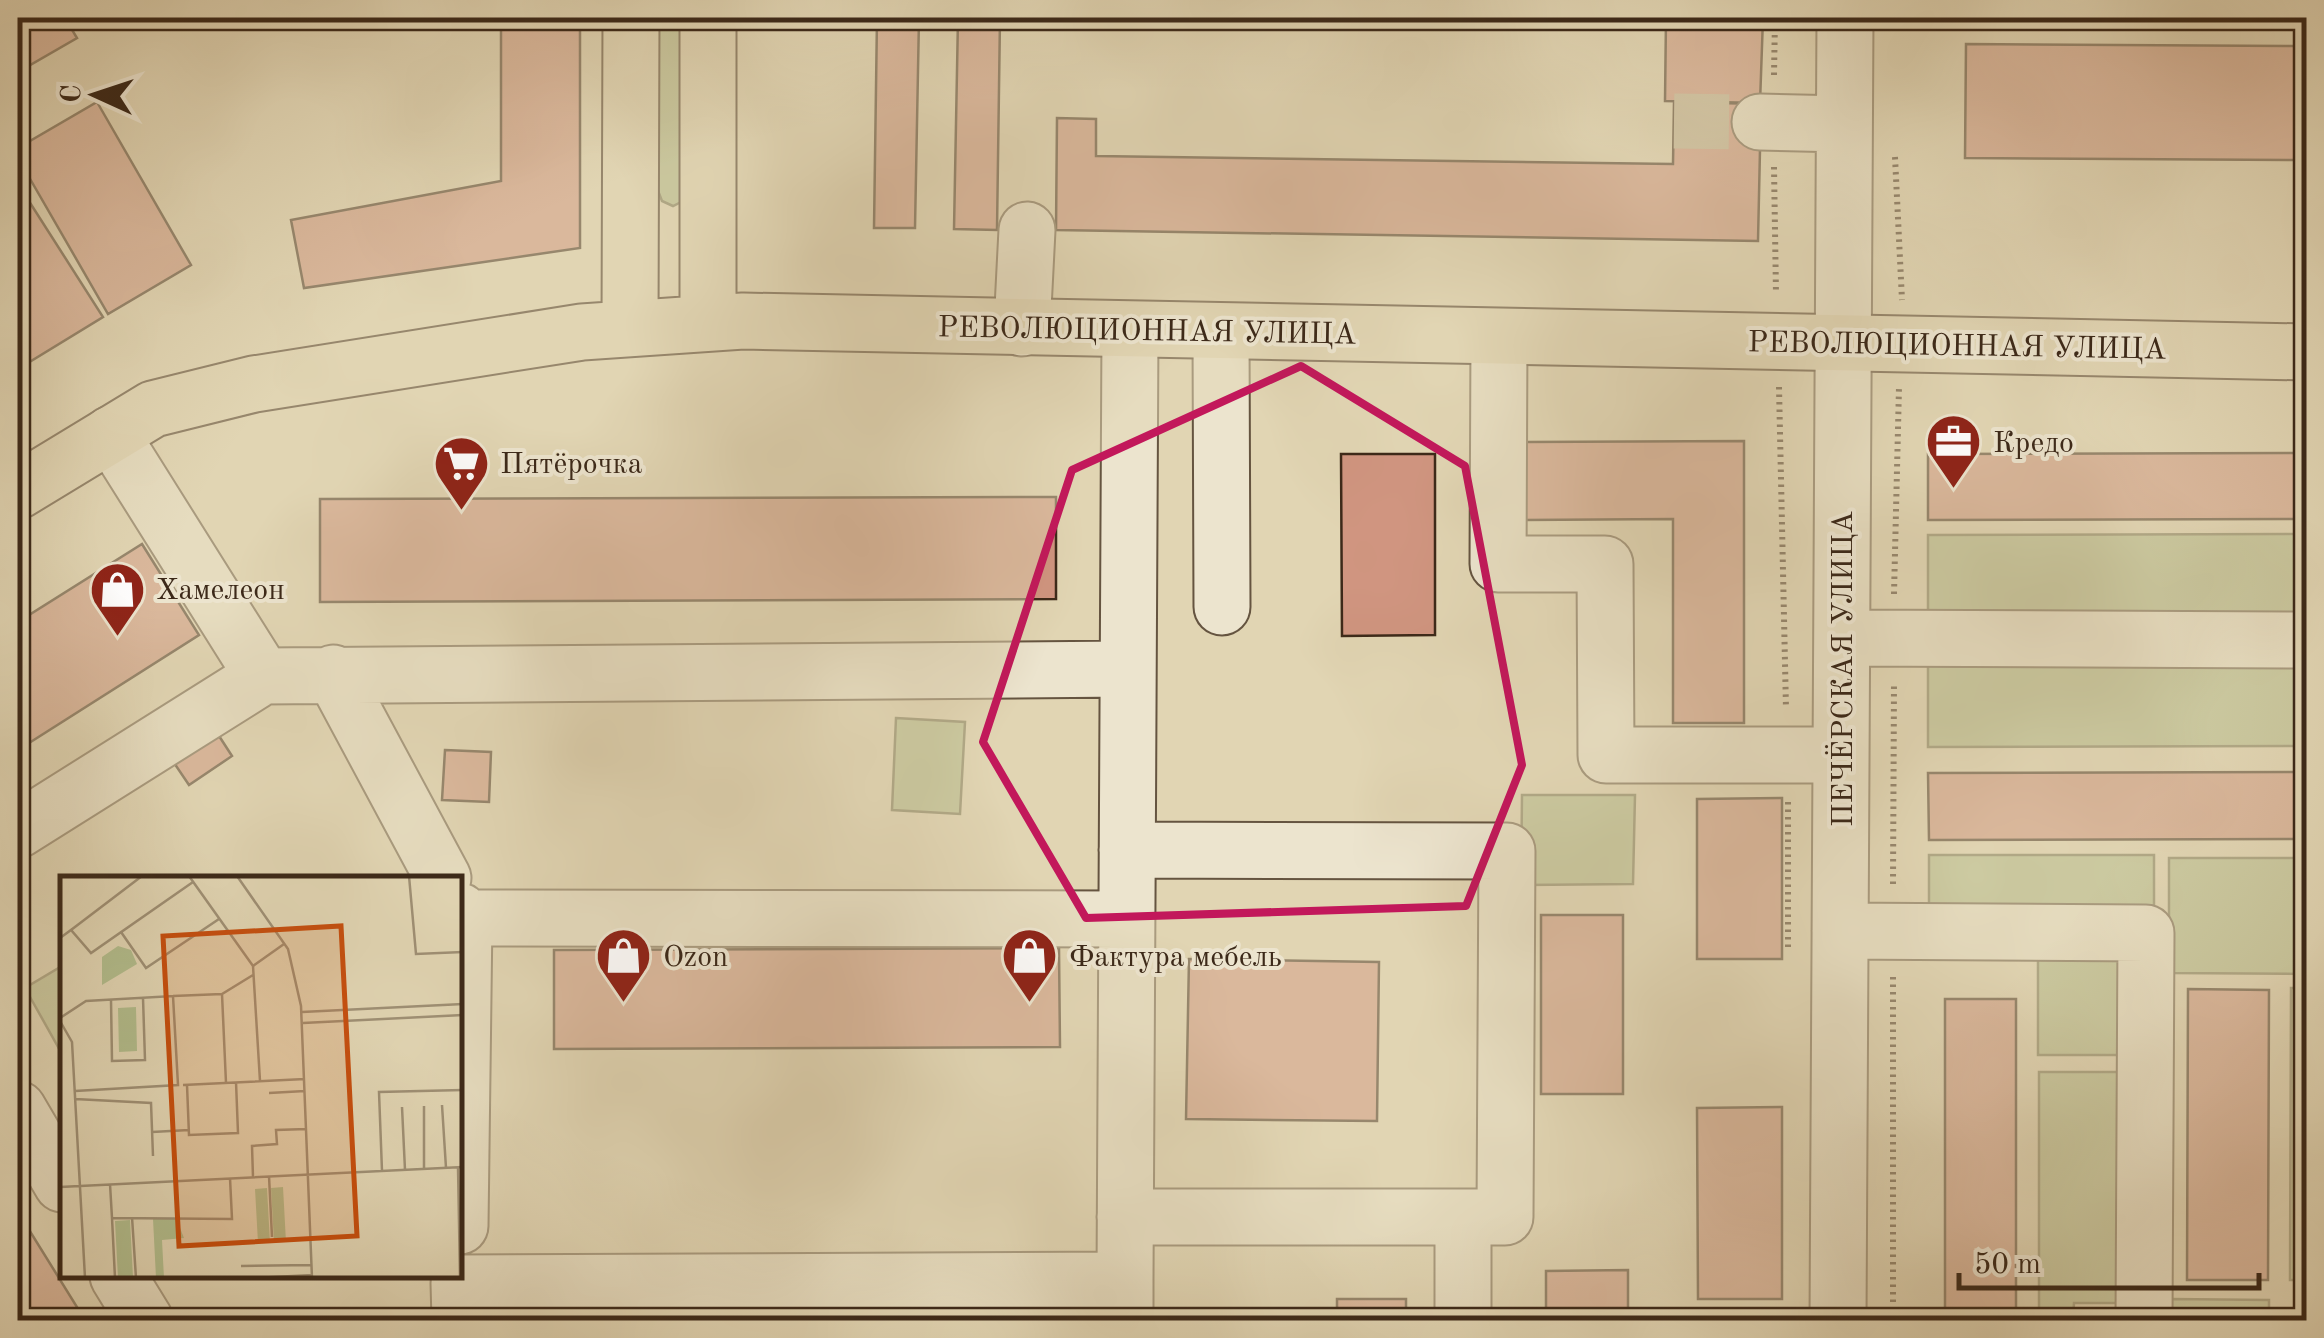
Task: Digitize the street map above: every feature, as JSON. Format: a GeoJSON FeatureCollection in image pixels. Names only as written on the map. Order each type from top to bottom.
{"type":"FeatureCollection","features":[{"type":"Feature","properties":{"kind":"main road"},"geometry":{"type":"LineString","coordinates":[[630,327],[631,18]]}},
{"type":"Feature","properties":{"kind":"main road"},"geometry":{"type":"LineString","coordinates":[[708,18],[708,322]]}},
{"type":"Feature","properties":{"kind":"main road","name":"РЕВОЛЮЦИОННАЯ УЛИЦА"},"geometry":{"type":"LineString","coordinates":[[18,491],[153,409],[254,384],[582,332],[708,322],[2306,352]]}},
{"type":"Feature","properties":{"kind":"street","name":"ПЕЧЁРСКАЯ УЛИЦА"},"geometry":{"type":"LineString","coordinates":[[1838,1320],[1866,931],[1841,755],[1868,638],[1843,343],[1844,18]]}},
{"type":"Feature","properties":{"kind":"street"},"geometry":{"type":"LineString","coordinates":[[1760,122],[1844,124]]}},
{"type":"Feature","properties":{"kind":"street"},"geometry":{"type":"LineString","coordinates":[[1022,328],[1027,230]]}},
{"type":"Feature","properties":{"kind":"street"},"geometry":{"type":"LineString","coordinates":[[459,1293],[1125,1300],[1130,330]]}},
{"type":"Feature","properties":{"kind":"street"},"geometry":{"type":"LineString","coordinates":[[1221,332],[1222,607]]}},
{"type":"Feature","properties":{"kind":"street"},"geometry":{"type":"LineString","coordinates":[[1498,337],[1498,564],[1606,564],[1606,755],[1841,755]]}},
{"type":"Feature","properties":{"kind":"street"},"geometry":{"type":"LineString","coordinates":[[111,434],[263,676]]}},
{"type":"Feature","properties":{"kind":"street"},"geometry":{"type":"LineString","coordinates":[[1868,638],[2294,640]]}},
{"type":"Feature","properties":{"kind":"street"},"geometry":{"type":"LineString","coordinates":[[18,830],[263,676],[1128,670]]}},
{"type":"Feature","properties":{"kind":"street"},"geometry":{"type":"LineString","coordinates":[[333,673],[441,876]]}},
{"type":"Feature","properties":{"kind":"street"},"geometry":{"type":"LineString","coordinates":[[1125,1217],[1505,1217],[1506,851],[1126,850]]}},
{"type":"Feature","properties":{"kind":"street"},"geometry":{"type":"LineString","coordinates":[[462,902],[1126,919]]}},
{"type":"Feature","properties":{"kind":"street"},"geometry":{"type":"LineString","coordinates":[[1866,931],[2146,933],[2144,1320]]}},
{"type":"Feature","properties":{"kind":"street"},"geometry":{"type":"LineString","coordinates":[[18,1109],[60,1181]]}},
{"type":"Feature","properties":{"kind":"street"},"geometry":{"type":"LineString","coordinates":[[1463,1217],[1463,1320]]}},
{"type":"Feature","properties":{"kind":"street"},"geometry":{"type":"LineString","coordinates":[[119,1278],[144,1320]]}},
{"type":"Feature","properties":{"kind":"path"},"geometry":{"type":"LineString","coordinates":[[1893,1320],[1866,931],[1868,638],[1903,344],[1895,149]]}},
{"type":"Feature","properties":{"kind":"highlighted area"},"geometry":{"type":"Polygon","coordinates":[[[1301,366],[1465,466],[1522,765],[1466,906],[1086,918],[983,742],[1072,470],[1301,366]]]}},
{"type":"Feature","properties":{"kind":"green space"},"geometry":{"type":"Polygon","coordinates":[[[656,18],[687,18],[683,201],[673,206],[662,201],[657,188],[656,18]]]}},
{"type":"Feature","properties":{"kind":"green space"},"geometry":{"type":"Polygon","coordinates":[[[2306,534],[2306,624],[1928,625],[1928,535],[2306,534]]]}},
{"type":"Feature","properties":{"kind":"green space"},"geometry":{"type":"Polygon","coordinates":[[[2306,657],[2306,746],[1928,747],[1928,658],[2306,657]]]}},
{"type":"Feature","properties":{"kind":"green space"},"geometry":{"type":"Polygon","coordinates":[[[896,718],[965,722],[960,814],[892,810],[896,718]]]}},
{"type":"Feature","properties":{"kind":"green space"},"geometry":{"type":"Polygon","coordinates":[[[1522,795],[1635,795],[1633,884],[1521,885],[1522,795]]]}},
{"type":"Feature","properties":{"kind":"green space"},"geometry":{"type":"Polygon","coordinates":[[[1929,855],[2154,855],[2154,918],[1929,919],[1929,855]]]}},
{"type":"Feature","properties":{"kind":"green space"},"geometry":{"type":"Polygon","coordinates":[[[2169,858],[2306,858],[2306,974],[2169,973],[2169,858]]]}},
{"type":"Feature","properties":{"kind":"green space"},"geometry":{"type":"Polygon","coordinates":[[[2038,950],[2125,950],[2126,1055],[2038,1055],[2038,950]]]}},
{"type":"Feature","properties":{"kind":"green space"},"geometry":{"type":"Polygon","coordinates":[[[60,967],[60,1050],[25,988],[60,967]]]}},
{"type":"Feature","properties":{"kind":"green space"},"geometry":{"type":"Polygon","coordinates":[[[2291,988],[2306,988],[2306,1280],[2290,1280],[2291,988]]]}},
{"type":"Feature","properties":{"kind":"green space"},"geometry":{"type":"Polygon","coordinates":[[[2039,1072],[2126,1072],[2126,1303],[2074,1303],[2073,1320],[2039,1320],[2039,1072]]]}},
{"type":"Feature","properties":{"kind":"green space"},"geometry":{"type":"Polygon","coordinates":[[[2171,1299],[2269,1300],[2269,1320],[2170,1320],[2171,1299]]]}},
{"type":"Feature","properties":{"kind":"building"},"geometry":{"type":"Polygon","coordinates":[[[18,18],[65,18],[77,38],[18,72],[18,18]]]}},
{"type":"Feature","properties":{"kind":"building"},"geometry":{"type":"Polygon","coordinates":[[[877,18],[919,18],[915,228],[874,228],[877,18]]]}},
{"type":"Feature","properties":{"kind":"building"},"geometry":{"type":"Polygon","coordinates":[[[958,18],[1000,18],[997,230],[954,229],[958,18]]]}},
{"type":"Feature","properties":{"kind":"building"},"geometry":{"type":"Polygon","coordinates":[[[1666,18],[1763,18],[1760,103],[1665,101],[1666,18]]]}},
{"type":"Feature","properties":{"kind":"building"},"geometry":{"type":"Polygon","coordinates":[[[501,19],[580,19],[580,248],[304,288],[291,220],[501,181],[501,19]]]}},
{"type":"Feature","properties":{"kind":"building"},"geometry":{"type":"Polygon","coordinates":[[[1966,44],[2306,46],[2306,160],[1965,158],[1966,44]]]}},
{"type":"Feature","properties":{"kind":"building"},"geometry":{"type":"Polygon","coordinates":[[[97,102],[191,265],[108,314],[18,158],[18,148],[97,102]]]}},
{"type":"Feature","properties":{"kind":"building"},"geometry":{"type":"Polygon","coordinates":[[[1674,102],[1761,104],[1758,241],[1056,230],[1057,118],[1096,119],[1096,156],[1673,164],[1674,102]]]}},
{"type":"Feature","properties":{"kind":"building"},"geometry":{"type":"Polygon","coordinates":[[[18,184],[103,317],[18,369],[18,184]]]}},
{"type":"Feature","properties":{"kind":"building"},"geometry":{"type":"Polygon","coordinates":[[[1744,441],[1744,723],[1673,723],[1673,519],[1514,520],[1515,442],[1744,441]]]}},
{"type":"Feature","properties":{"kind":"building"},"geometry":{"type":"Polygon","coordinates":[[[2306,453],[2306,519],[1928,520],[1928,454],[2306,453]]]}},
{"type":"Feature","properties":{"kind":"building"},"geometry":{"type":"Polygon","coordinates":[[[1341,454],[1435,454],[1435,635],[1342,636],[1341,454]]]}},
{"type":"Feature","properties":{"kind":"building"},"geometry":{"type":"Polygon","coordinates":[[[1056,497],[1056,599],[320,602],[320,499],[1056,497]]]}},
{"type":"Feature","properties":{"kind":"building"},"geometry":{"type":"Polygon","coordinates":[[[142,544],[199,635],[18,750],[18,622],[142,544]]]}},
{"type":"Feature","properties":{"kind":"building"},"geometry":{"type":"Polygon","coordinates":[[[210,722],[232,756],[189,785],[166,751],[210,722]]]}},
{"type":"Feature","properties":{"kind":"building"},"geometry":{"type":"Polygon","coordinates":[[[445,750],[491,752],[489,802],[442,800],[445,750]]]}},
{"type":"Feature","properties":{"kind":"building"},"geometry":{"type":"Polygon","coordinates":[[[2306,772],[2306,839],[1929,840],[1928,773],[2306,772]]]}},
{"type":"Feature","properties":{"kind":"building"},"geometry":{"type":"Polygon","coordinates":[[[1782,798],[1782,959],[1697,959],[1697,799],[1782,798]]]}},
{"type":"Feature","properties":{"kind":"building"},"geometry":{"type":"Polygon","coordinates":[[[1541,915],[1623,915],[1623,1094],[1541,1094],[1541,915]]]}},
{"type":"Feature","properties":{"kind":"building"},"geometry":{"type":"Polygon","coordinates":[[[1059,948],[1060,1047],[554,1049],[554,950],[1059,948]]]}},
{"type":"Feature","properties":{"kind":"building"},"geometry":{"type":"Polygon","coordinates":[[[1189,959],[1379,962],[1377,1121],[1186,1119],[1189,959]]]}},
{"type":"Feature","properties":{"kind":"building"},"geometry":{"type":"Polygon","coordinates":[[[2188,989],[2269,990],[2268,1280],[2187,1280],[2188,989]]]}},
{"type":"Feature","properties":{"kind":"building"},"geometry":{"type":"Polygon","coordinates":[[[1945,999],[2016,999],[2016,1320],[1945,1320],[1945,999]]]}},
{"type":"Feature","properties":{"kind":"building"},"geometry":{"type":"Polygon","coordinates":[[[1782,1107],[1782,1299],[1698,1299],[1697,1108],[1782,1107]]]}},
{"type":"Feature","properties":{"kind":"building"},"geometry":{"type":"Polygon","coordinates":[[[18,1212],[85,1320],[18,1320],[18,1212]]]}},
{"type":"Feature","properties":{"kind":"building"},"geometry":{"type":"Polygon","coordinates":[[[1628,1270],[1628,1320],[1546,1320],[1546,1271],[1628,1270]]]}},
{"type":"Feature","properties":{"kind":"building"},"geometry":{"type":"Polygon","coordinates":[[[1337,1299],[1406,1299],[1406,1320],[1337,1320],[1337,1299]]]}},
{"type":"Feature","properties":{"kind":"tunnel"},"geometry":{"type":"LineString","coordinates":[[1674,121],[1760,122]]}},
{"type":"Feature","properties":{"kind":"place","name":"Кредо"},"geometry":{"type":"Point","coordinates":[1954,491]}},
{"type":"Feature","properties":{"kind":"place","name":"Пятёрочка"},"geometry":{"type":"Point","coordinates":[461,512]}},
{"type":"Feature","properties":{"kind":"place","name":"Хамелеон"},"geometry":{"type":"Point","coordinates":[117,638]}},
{"type":"Feature","properties":{"kind":"place","name":"Ozon"},"geometry":{"type":"Point","coordinates":[624,1005]}},
{"type":"Feature","properties":{"kind":"place","name":"Фактура мебель"},"geometry":{"type":"Point","coordinates":[1030,1005]}}]}
